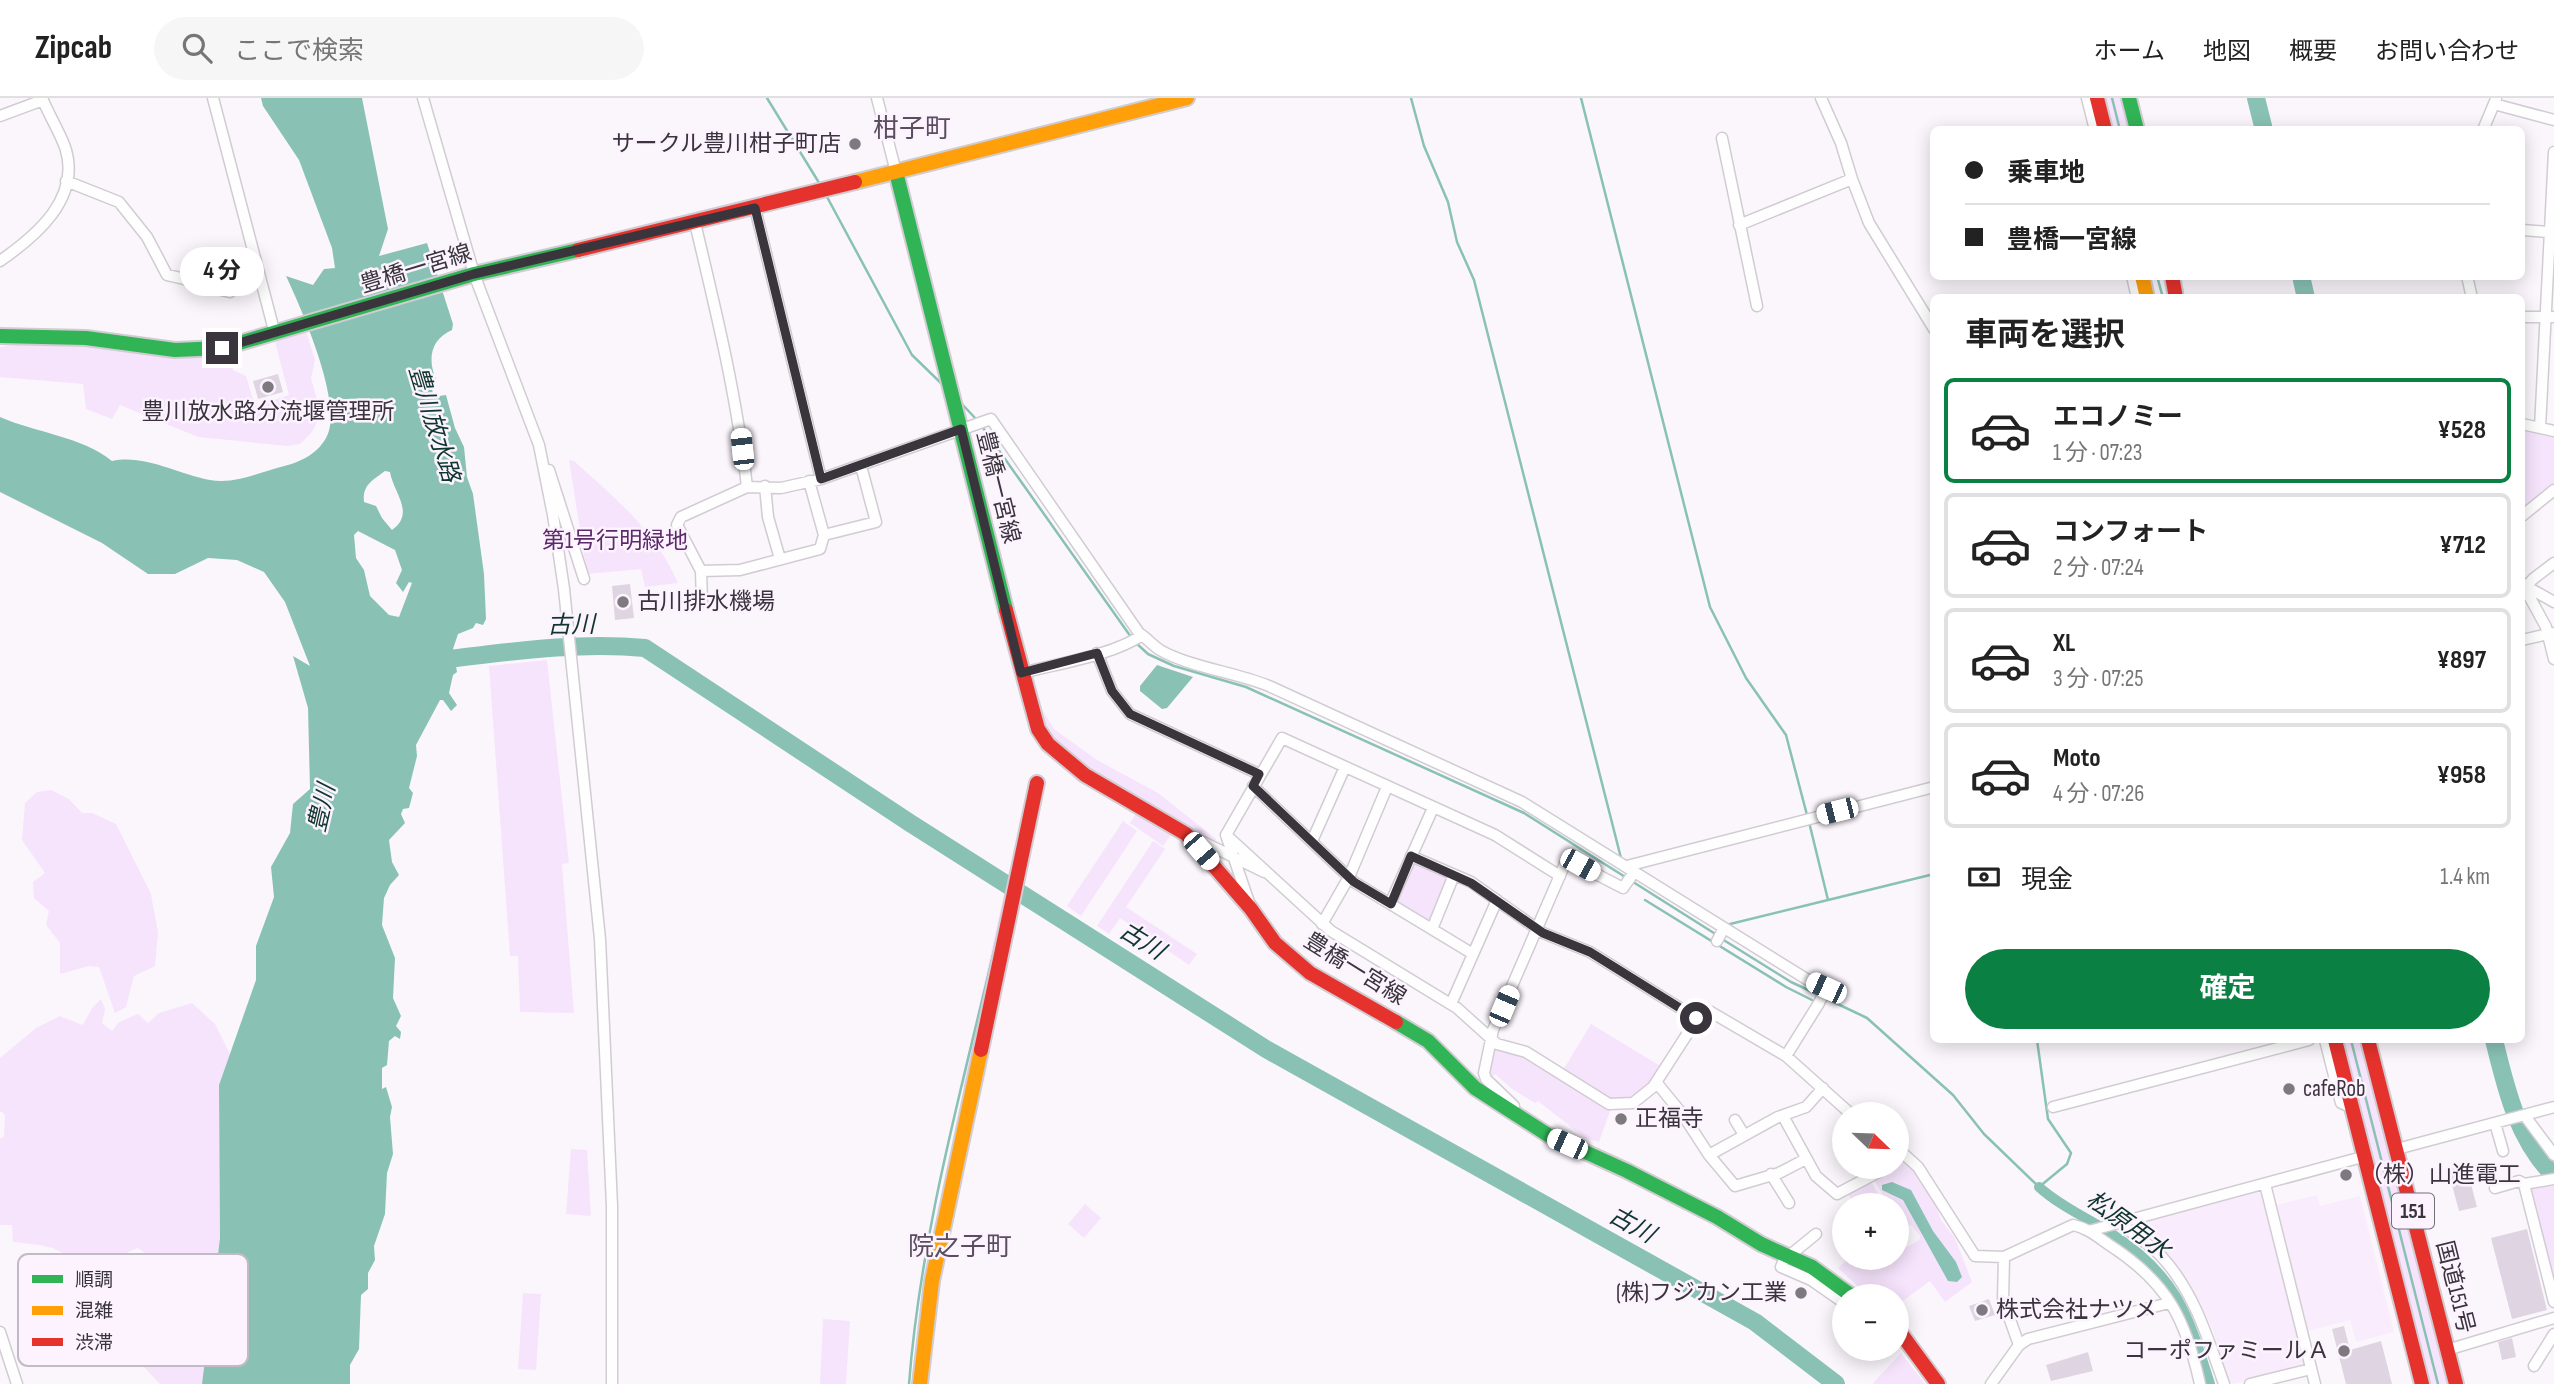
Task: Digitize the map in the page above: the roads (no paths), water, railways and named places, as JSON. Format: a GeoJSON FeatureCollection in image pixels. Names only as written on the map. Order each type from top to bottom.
{"type":"FeatureCollection","features":[{"type":"Feature","properties":{"kind":"main road"},"geometry":{"type":"LineString","coordinates":[[896,172],[1187,98]]}},
{"type":"Feature","properties":{"kind":"main road"},"geometry":{"type":"LineString","coordinates":[[2097,98],[2104,126]]}},
{"type":"Feature","properties":{"kind":"main road"},"geometry":{"type":"LineString","coordinates":[[2129,98],[2136,126]]}},
{"type":"Feature","properties":{"kind":"main road","name":"豊橋一宮線"},"geometry":{"type":"LineString","coordinates":[[0,336],[96,338],[157,349],[196,352],[275,334],[474,274],[695,223],[896,172],[951,393],[967,428],[1021,673],[1038,729],[1048,744],[1085,775],[1186,834],[1251,909],[1275,943],[1310,973],[1428,1041],[1475,1088],[1548,1135],[1627,1171],[1818,1271],[1836,1284]]}},
{"type":"Feature","properties":{"kind":"main road"},"geometry":{"type":"LineString","coordinates":[[920,1384],[932,1280],[1037,783]]}},
{"type":"Feature","properties":{"kind":"main road","name":"151"},"geometry":{"type":"LineString","coordinates":[[2336,1043],[2422,1384]]}},
{"type":"Feature","properties":{"kind":"main road","name":"国道151号"},"geometry":{"type":"LineString","coordinates":[[2369,1043],[2456,1384]]}},
{"type":"Feature","properties":{"kind":"main road"},"geometry":{"type":"LineString","coordinates":[[1909,1348],[1938,1384]]}},
{"type":"Feature","properties":{"kind":"street"},"geometry":{"type":"LineString","coordinates":[[213,98],[275,334]]}},
{"type":"Feature","properties":{"kind":"street"},"geometry":{"type":"LineString","coordinates":[[423,98],[474,274],[530,418],[541,456],[564,589],[600,939],[612,1206],[612,1384]]}},
{"type":"Feature","properties":{"kind":"street"},"geometry":{"type":"LineString","coordinates":[[877,98],[896,172]]}},
{"type":"Feature","properties":{"kind":"street"},"geometry":{"type":"LineString","coordinates":[[1821,98],[1842,143],[1869,223],[1930,322]]}},
{"type":"Feature","properties":{"kind":"street"},"geometry":{"type":"LineString","coordinates":[[2087,98],[2094,126]]}},
{"type":"Feature","properties":{"kind":"street"},"geometry":{"type":"LineString","coordinates":[[2137,98],[2145,126]]}},
{"type":"Feature","properties":{"kind":"street"},"geometry":{"type":"LineString","coordinates":[[0,116],[42,99],[65,150],[66,181],[56,211],[46,224],[0,261]]}},
{"type":"Feature","properties":{"kind":"street"},"geometry":{"type":"LineString","coordinates":[[2485,126],[2495,101],[2554,120]]}},
{"type":"Feature","properties":{"kind":"street"},"geometry":{"type":"LineString","coordinates":[[1722,138],[1757,306]]}},
{"type":"Feature","properties":{"kind":"street"},"geometry":{"type":"LineString","coordinates":[[2540,428],[2549,374],[2551,250],[2548,232],[2554,152]]}},
{"type":"Feature","properties":{"kind":"street"},"geometry":{"type":"LineString","coordinates":[[1739,225],[1852,179]]}},
{"type":"Feature","properties":{"kind":"street"},"geometry":{"type":"LineString","coordinates":[[66,181],[119,202],[147,237],[167,275],[188,278],[207,287],[230,292]]}},
{"type":"Feature","properties":{"kind":"street"},"geometry":{"type":"LineString","coordinates":[[755,208],[821,479]]}},
{"type":"Feature","properties":{"kind":"street"},"geometry":{"type":"LineString","coordinates":[[695,223],[723,338],[740,430],[747,487]]}},
{"type":"Feature","properties":{"kind":"street"},"geometry":{"type":"LineString","coordinates":[[2525,230],[2548,232]]}},
{"type":"Feature","properties":{"kind":"street"},"geometry":{"type":"LineString","coordinates":[[2525,317],[2549,317]]}},
{"type":"Feature","properties":{"kind":"street"},"geometry":{"type":"LineString","coordinates":[[702,602],[701,571],[677,525],[681,517],[747,487],[781,488],[821,479],[991,419],[1137,638],[1179,659],[1251,678],[1513,797],[1721,933],[1826,988],[1786,1056]]}},
{"type":"Feature","properties":{"kind":"street"},"geometry":{"type":"LineString","coordinates":[[2525,425],[2554,431]]}},
{"type":"Feature","properties":{"kind":"street"},"geometry":{"type":"LineString","coordinates":[[541,456],[550,472],[584,579]]}},
{"type":"Feature","properties":{"kind":"street"},"geometry":{"type":"LineString","coordinates":[[824,535],[876,522],[861,466]]}},
{"type":"Feature","properties":{"kind":"street"},"geometry":{"type":"LineString","coordinates":[[701,571],[740,570],[820,549],[824,535],[809,481]]}},
{"type":"Feature","properties":{"kind":"street"},"geometry":{"type":"LineString","coordinates":[[765,486],[768,517],[780,559]]}},
{"type":"Feature","properties":{"kind":"street"},"geometry":{"type":"LineString","coordinates":[[2525,514],[2554,490]]}},
{"type":"Feature","properties":{"kind":"street"},"geometry":{"type":"LineString","coordinates":[[2525,585],[2554,564]]}},
{"type":"Feature","properties":{"kind":"street"},"geometry":{"type":"LineString","coordinates":[[2525,587],[2554,602]]}},
{"type":"Feature","properties":{"kind":"street"},"geometry":{"type":"LineString","coordinates":[[2525,589],[2551,633],[2554,659]]}},
{"type":"Feature","properties":{"kind":"street"},"geometry":{"type":"LineString","coordinates":[[2525,639],[2551,633]]}},
{"type":"Feature","properties":{"kind":"street"},"geometry":{"type":"LineString","coordinates":[[1021,673],[1097,653],[1137,638]]}},
{"type":"Feature","properties":{"kind":"street"},"geometry":{"type":"LineString","coordinates":[[1097,653],[1112,691],[1130,714],[1259,774]]}},
{"type":"Feature","properties":{"kind":"street"},"geometry":{"type":"LineString","coordinates":[[1251,909],[1226,835],[1282,738],[1495,835],[1560,876]]}},
{"type":"Feature","properties":{"kind":"street"},"geometry":{"type":"LineString","coordinates":[[1312,841],[1345,767]]}},
{"type":"Feature","properties":{"kind":"street"},"geometry":{"type":"LineString","coordinates":[[1253,786],[1349,877],[1473,954]]}},
{"type":"Feature","properties":{"kind":"street"},"geometry":{"type":"LineString","coordinates":[[1322,924],[1349,877],[1388,787]]}},
{"type":"Feature","properties":{"kind":"street"},"geometry":{"type":"LineString","coordinates":[[1520,1115],[1486,1079],[1484,1073],[1491,1040],[1569,855],[1621,887],[1628,871],[1639,861],[1930,788]]}},
{"type":"Feature","properties":{"kind":"street"},"geometry":{"type":"LineString","coordinates":[[1391,904],[1433,808]]}},
{"type":"Feature","properties":{"kind":"street"},"geometry":{"type":"LineString","coordinates":[[1186,834],[1270,875]]}},
{"type":"Feature","properties":{"kind":"street"},"geometry":{"type":"LineString","coordinates":[[1226,835],[1322,924],[1451,1004],[1497,1044],[1526,1052],[1609,1104],[1633,1102],[1656,1082],[1696,1018],[1707,1008],[1786,1056],[1838,1102]]}},
{"type":"Feature","properties":{"kind":"street"},"geometry":{"type":"LineString","coordinates":[[1411,856],[1454,875],[1537,928],[1590,952],[1696,1018]]}},
{"type":"Feature","properties":{"kind":"street"},"geometry":{"type":"LineString","coordinates":[[1432,929],[1454,875]]}},
{"type":"Feature","properties":{"kind":"street"},"geometry":{"type":"LineString","coordinates":[[1451,1004],[1497,900]]}},
{"type":"Feature","properties":{"kind":"street"},"geometry":{"type":"LineString","coordinates":[[2053,1107],[2298,1043]]}},
{"type":"Feature","properties":{"kind":"street"},"geometry":{"type":"LineString","coordinates":[[2326,1043],[2341,1103],[2353,1108]]}},
{"type":"Feature","properties":{"kind":"street"},"geometry":{"type":"LineString","coordinates":[[2376,1043],[2386,1087],[2383,1097]]}},
{"type":"Feature","properties":{"kind":"street"},"geometry":{"type":"LineString","coordinates":[[1656,1082],[1735,1186],[1788,1170],[1806,1159]]}},
{"type":"Feature","properties":{"kind":"street"},"geometry":{"type":"LineString","coordinates":[[1709,1155],[1744,1135],[1806,1107],[1823,1088]]}},
{"type":"Feature","properties":{"kind":"street"},"geometry":{"type":"LineString","coordinates":[[2398,1149],[2554,1107]]}},
{"type":"Feature","properties":{"kind":"street"},"geometry":{"type":"LineString","coordinates":[[1783,1116],[1816,1176],[1837,1194],[1863,1180]]}},
{"type":"Feature","properties":{"kind":"street"},"geometry":{"type":"LineString","coordinates":[[2520,1117],[2554,1155]]}},
{"type":"Feature","properties":{"kind":"street"},"geometry":{"type":"LineString","coordinates":[[1735,1120],[1744,1135]]}},
{"type":"Feature","properties":{"kind":"street"},"geometry":{"type":"LineString","coordinates":[[2495,1123],[2503,1151]]}},
{"type":"Feature","properties":{"kind":"street"},"geometry":{"type":"LineString","coordinates":[[2090,1230],[2365,1156]]}},
{"type":"Feature","properties":{"kind":"street"},"geometry":{"type":"LineString","coordinates":[[1909,1157],[1918,1167],[1935,1197],[1950,1213],[1971,1251],[1980,1258],[2004,1256],[2068,1226],[2079,1226],[2090,1230],[2141,1267],[2150,1275],[2186,1330],[2200,1384]]}},
{"type":"Feature","properties":{"kind":"street"},"geometry":{"type":"LineString","coordinates":[[1771,1174],[1789,1203]]}},
{"type":"Feature","properties":{"kind":"street"},"geometry":{"type":"LineString","coordinates":[[2495,1188],[2519,1181],[2524,1184],[2552,1179]]}},
{"type":"Feature","properties":{"kind":"street"},"geometry":{"type":"LineString","coordinates":[[2265,1184],[2315,1384]]}},
{"type":"Feature","properties":{"kind":"street"},"geometry":{"type":"LineString","coordinates":[[2524,1184],[2554,1302]]}},
{"type":"Feature","properties":{"kind":"street"},"geometry":{"type":"LineString","coordinates":[[2115,1222],[2158,1253],[2179,1278],[2204,1328],[2224,1384]]}},
{"type":"Feature","properties":{"kind":"street"},"geometry":{"type":"LineString","coordinates":[[1816,1234],[1784,1260],[1781,1267],[1811,1280],[1832,1295]]}},
{"type":"Feature","properties":{"kind":"street"},"geometry":{"type":"LineString","coordinates":[[2004,1256],[2003,1300],[2019,1345]]}},
{"type":"Feature","properties":{"kind":"street"},"geometry":{"type":"LineString","coordinates":[[1991,1384],[2019,1345],[2028,1339],[2169,1303]]}},
{"type":"Feature","properties":{"kind":"street"},"geometry":{"type":"LineString","coordinates":[[2447,1350],[2554,1318]]}},
{"type":"Feature","properties":{"kind":"street"},"geometry":{"type":"LineString","coordinates":[[0,1332],[17,1384]]}},
{"type":"Feature","properties":{"kind":"street"},"geometry":{"type":"LineString","coordinates":[[2534,1366],[2554,1334]]}},
{"type":"Feature","properties":{"kind":"street"},"geometry":{"type":"LineString","coordinates":[[2250,1384],[2311,1368]]}},
{"type":"Feature","properties":{"kind":"water"},"geometry":{"type":"Polygon","coordinates":[[[261,98],[362,98],[388,229],[379,256],[427,243],[453,324],[452,330],[439,339],[433,350],[432,364],[436,379],[432,387],[433,397],[446,395],[455,428],[464,447],[484,574],[486,619],[483,625],[476,623],[473,628],[458,634],[453,649],[457,672],[453,675],[449,693],[457,705],[451,711],[443,700],[440,700],[416,745],[417,756],[409,788],[413,793],[409,808],[403,809],[401,814],[405,823],[389,840],[392,862],[399,875],[384,898],[382,925],[395,958],[393,998],[401,1016],[396,1026],[401,1032],[400,1039],[395,1036],[389,1041],[387,1065],[382,1068],[382,1089],[386,1087],[392,1107],[390,1117],[393,1154],[387,1173],[385,1214],[374,1246],[375,1260],[368,1273],[368,1289],[361,1295],[359,1349],[350,1365],[350,1384],[202,1384],[204,1366],[248,1366],[248,1254],[218,1254],[219,1085],[256,980],[256,946],[274,897],[271,867],[290,833],[293,804],[310,789],[308,708],[293,656],[310,666],[285,602],[264,572],[237,560],[208,558],[175,574],[148,574],[102,543],[0,492],[0,417],[86,446],[112,461],[149,462],[219,481],[244,478],[292,464],[317,450],[326,438],[330,423],[326,381],[310,333],[286,276],[313,285],[324,269],[335,268],[332,248],[299,160],[263,106],[261,98]],[[385,471],[373,480],[365,491],[364,502],[376,506],[392,530],[399,523],[403,509],[390,472],[385,471]],[[358,531],[354,535],[356,558],[364,570],[370,596],[389,615],[399,617],[412,583],[409,582],[403,592],[396,583],[402,570],[395,550],[358,531]]]}},
{"type":"Feature","properties":{"kind":"water"},"geometry":{"type":"Polygon","coordinates":[[[1157,665],[1193,677],[1167,708],[1162,709],[1140,691],[1140,686],[1157,665]]]}},
{"type":"Feature","properties":{"kind":"water"},"geometry":{"type":"Polygon","coordinates":[[[1892,1182],[1911,1190],[1933,1231],[1956,1262],[1962,1277],[1957,1282],[1948,1281],[1909,1211],[1909,1193],[1888,1193],[1882,1190],[1882,1185],[1892,1182]]]}},
{"type":"Feature","properties":{"kind":"waterway"},"geometry":{"type":"LineString","coordinates":[[767,98],[821,186]]}},
{"type":"Feature","properties":{"kind":"waterway"},"geometry":{"type":"LineString","coordinates":[[1411,98],[1424,146],[1448,202],[1457,242],[1474,280],[1622,862]]}},
{"type":"Feature","properties":{"kind":"waterway"},"geometry":{"type":"LineString","coordinates":[[1581,98],[1710,607],[1746,678],[1786,735],[1807,815]]}},
{"type":"Feature","properties":{"kind":"waterway"},"geometry":{"type":"LineString","coordinates":[[2112,98],[2119,126]]}},
{"type":"Feature","properties":{"kind":"waterway"},"geometry":{"type":"LineString","coordinates":[[2256,98],[2263,126]]}},
{"type":"Feature","properties":{"kind":"waterway"},"geometry":{"type":"LineString","coordinates":[[826,195],[912,355],[945,387]]}},
{"type":"Feature","properties":{"kind":"waterway"},"geometry":{"type":"LineString","coordinates":[[2158,280],[2162,294]]}},
{"type":"Feature","properties":{"kind":"waterway"},"geometry":{"type":"LineString","coordinates":[[2302,280],[2305,294]]}},
{"type":"Feature","properties":{"kind":"waterway"},"geometry":{"type":"LineString","coordinates":[[960,402],[977,420]]}},
{"type":"Feature","properties":{"kind":"waterway"},"geometry":{"type":"LineString","coordinates":[[981,425],[1131,637]]}},
{"type":"Feature","properties":{"kind":"waterway"},"geometry":{"type":"LineString","coordinates":[[1135,642],[1148,654],[1174,666],[1246,687],[1524,813],[1717,935]]}},
{"type":"Feature","properties":{"kind":"waterway","name":"古川"},"geometry":{"type":"LineString","coordinates":[[431,661],[565,647],[645,648],[910,823],[1266,1049],[1755,1322],[1836,1384]]}},
{"type":"Feature","properties":{"kind":"waterway"},"geometry":{"type":"LineString","coordinates":[[1809,822],[1828,900],[1930,875]]}},
{"type":"Feature","properties":{"kind":"waterway"},"geometry":{"type":"LineString","coordinates":[[1645,900],[1786,987],[1812,1000]]}},
{"type":"Feature","properties":{"kind":"waterway"},"geometry":{"type":"LineString","coordinates":[[1726,925],[1828,900]]}},
{"type":"Feature","properties":{"kind":"waterway"},"geometry":{"type":"LineString","coordinates":[[909,1384],[915,1326],[934,1209],[1001,921]]}},
{"type":"Feature","properties":{"kind":"waterway"},"geometry":{"type":"LineString","coordinates":[[1722,939],[1791,982],[1819,995]]}},
{"type":"Feature","properties":{"kind":"waterway"},"geometry":{"type":"LineString","coordinates":[[1825,998],[1867,1018],[1953,1095],[1984,1134],[2039,1187],[2067,1164],[2071,1153],[2048,1119],[2037,1043]]}},
{"type":"Feature","properties":{"kind":"waterway"},"geometry":{"type":"LineString","coordinates":[[2352,1043],[2438,1384]]}},
{"type":"Feature","properties":{"kind":"waterway"},"geometry":{"type":"LineString","coordinates":[[2495,1043],[2509,1095],[2522,1129],[2541,1161],[2554,1176]]}},
{"type":"Feature","properties":{"kind":"waterway","name":"松原用水"},"geometry":{"type":"LineString","coordinates":[[2039,1187],[2056,1201],[2103,1228],[2134,1250],[2166,1281],[2195,1337],[2210,1384]]}},
{"type":"Feature","properties":{"kind":"place","name":"サークル豊川柑子町店"},"geometry":{"type":"Point","coordinates":[855,144]}},
{"type":"Feature","properties":{"kind":"place","name":"豊川放水路分流堰管理所"},"geometry":{"type":"Point","coordinates":[268,387]}},
{"type":"Feature","properties":{"kind":"place","name":"古川排水機場"},"geometry":{"type":"Point","coordinates":[623,602]}},
{"type":"Feature","properties":{"kind":"place","name":"cafeRob"},"geometry":{"type":"Point","coordinates":[2289,1089]}},
{"type":"Feature","properties":{"kind":"place","name":"正福寺"},"geometry":{"type":"Point","coordinates":[1621,1119]}},
{"type":"Feature","properties":{"kind":"place","name":"（株）山進電工"},"geometry":{"type":"Point","coordinates":[2346,1175]}},
{"type":"Feature","properties":{"kind":"place","name":"(株)フジカン工業"},"geometry":{"type":"Point","coordinates":[1801,1293]}},
{"type":"Feature","properties":{"kind":"place","name":"株式会社ナツメ"},"geometry":{"type":"Point","coordinates":[1982,1310]}},
{"type":"Feature","properties":{"kind":"place","name":"コーポファミールＡ"},"geometry":{"type":"Point","coordinates":[2344,1351]}},
{"type":"Feature","properties":{"kind":"district","name":"柑子町"},"geometry":{"type":"Point","coordinates":[912,129]}},
{"type":"Feature","properties":{"kind":"district","name":"院之子町"},"geometry":{"type":"Point","coordinates":[960,1247]}},
{"type":"Feature","properties":{"kind":"water label","name":"豊川放水路"},"geometry":{"type":"Point","coordinates":[434,424]}},
{"type":"Feature","properties":{"kind":"water label","name":"豊川"},"geometry":{"type":"Point","coordinates":[322,808]}},
{"type":"Feature","properties":{"kind":"park label","name":"第1号行明緑地"},"geometry":{"type":"Point","coordinates":[615,541]}}]}
